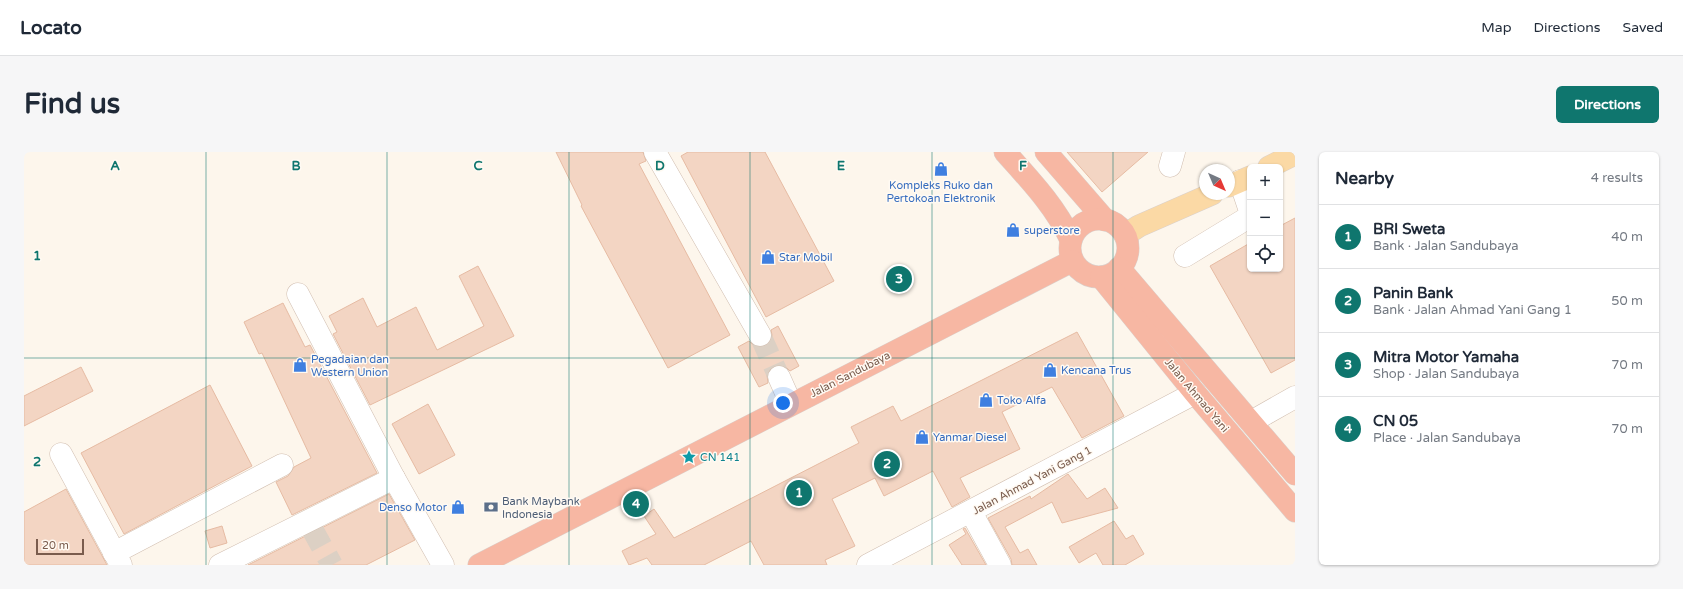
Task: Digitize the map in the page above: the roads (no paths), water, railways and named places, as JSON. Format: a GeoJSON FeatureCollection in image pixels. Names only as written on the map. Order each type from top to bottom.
{"type":"FeatureCollection","features":[{"type":"Feature","properties":{"kind":"highway"},"geometry":{"type":"LineString","coordinates":[[1005,152],[1048,201],[1063,225],[1076,267],[1087,275],[1110,273],[1127,252],[1124,235],[1120,228],[1105,220],[1046,152]]}},
{"type":"Feature","properties":{"kind":"highway"},"geometry":{"type":"LineString","coordinates":[[1071,250],[1081,225],[1092,220],[1105,220]]}},
{"type":"Feature","properties":{"kind":"highway","name":"Jalan Sandubaya"},"geometry":{"type":"LineString","coordinates":[[484,564],[791,404],[1071,250]]}},
{"type":"Feature","properties":{"kind":"highway"},"geometry":{"type":"LineString","coordinates":[[1110,273],[1251,422],[1295,474]]}},
{"type":"Feature","properties":{"kind":"highway","name":"Jalan Ahmad Yani"},"geometry":{"type":"LineString","coordinates":[[1110,273],[1195,393],[1295,511]]}},
{"type":"Feature","properties":{"kind":"main road"},"geometry":{"type":"LineString","coordinates":[[1275,164],[1295,154]]}},
{"type":"Feature","properties":{"kind":"main road"},"geometry":{"type":"LineString","coordinates":[[1124,235],[1139,226],[1199,200]]}},
{"type":"Feature","properties":{"kind":"street"},"geometry":{"type":"LineString","coordinates":[[655,152],[760,335]]}},
{"type":"Feature","properties":{"kind":"street"},"geometry":{"type":"LineString","coordinates":[[1185,256],[1249,217],[1250,211],[1240,181]]}},
{"type":"Feature","properties":{"kind":"street"},"geometry":{"type":"LineString","coordinates":[[298,294],[394,478],[443,565]]}},
{"type":"Feature","properties":{"kind":"street"},"geometry":{"type":"LineString","coordinates":[[779,377],[791,404]]}},
{"type":"Feature","properties":{"kind":"street","name":"Jalan Ahmad Yani Gang 1"},"geometry":{"type":"LineString","coordinates":[[868,565],[1195,393]]}},
{"type":"Feature","properties":{"kind":"street"},"geometry":{"type":"LineString","coordinates":[[1251,422],[1295,398]]}},
{"type":"Feature","properties":{"kind":"street"},"geometry":{"type":"LineString","coordinates":[[61,454],[118,559],[282,465]]}},
{"type":"Feature","properties":{"kind":"street"},"geometry":{"type":"LineString","coordinates":[[220,565],[309,524],[394,478]]}},
{"type":"Feature","properties":{"kind":"street"},"geometry":{"type":"LineString","coordinates":[[971,512],[1000,565]]}},
{"type":"Feature","properties":{"kind":"tunnel"},"geometry":{"type":"LineString","coordinates":[[760,335],[779,377]]}},
{"type":"Feature","properties":{"kind":"tunnel"},"geometry":{"type":"LineString","coordinates":[[311,527],[332,565]]}},
{"type":"Feature","properties":{"kind":"place","name":"Kompleks Ruko dan Pertokoan Elektronik"},"geometry":{"type":"Point","coordinates":[941,169]}},
{"type":"Feature","properties":{"kind":"place","name":"superstore"},"geometry":{"type":"Point","coordinates":[1013,230]}},
{"type":"Feature","properties":{"kind":"place","name":"Star Mobil"},"geometry":{"type":"Point","coordinates":[768,257]}},
{"type":"Feature","properties":{"kind":"place","name":"Mitra Motor Yamaha"},"geometry":{"type":"Point","coordinates":[899,279]}},
{"type":"Feature","properties":{"kind":"place","name":"Pegadaian dan Western Union"},"geometry":{"type":"Point","coordinates":[300,365]}},
{"type":"Feature","properties":{"kind":"place","name":"Kencana Trus"},"geometry":{"type":"Point","coordinates":[1050,370]}},
{"type":"Feature","properties":{"kind":"place","name":"Toko Alfa"},"geometry":{"type":"Point","coordinates":[986,400]}},
{"type":"Feature","properties":{"kind":"place","name":"Yanmar Diesel"},"geometry":{"type":"Point","coordinates":[922,437]}},
{"type":"Feature","properties":{"kind":"place","name":"CN 141"},"geometry":{"type":"Point","coordinates":[689,457]}},
{"type":"Feature","properties":{"kind":"place","name":"Panin Bank"},"geometry":{"type":"Point","coordinates":[887,464]}},
{"type":"Feature","properties":{"kind":"place","name":"BRI Sweta"},"geometry":{"type":"Point","coordinates":[799,493]}},
{"type":"Feature","properties":{"kind":"place","name":"CN 05"},"geometry":{"type":"Point","coordinates":[636,504]}},
{"type":"Feature","properties":{"kind":"place","name":"Denso Motor"},"geometry":{"type":"Point","coordinates":[458,507]}},
{"type":"Feature","properties":{"kind":"place","name":"Bank Maybank Indonesia"},"geometry":{"type":"Point","coordinates":[491,507]}}]}
